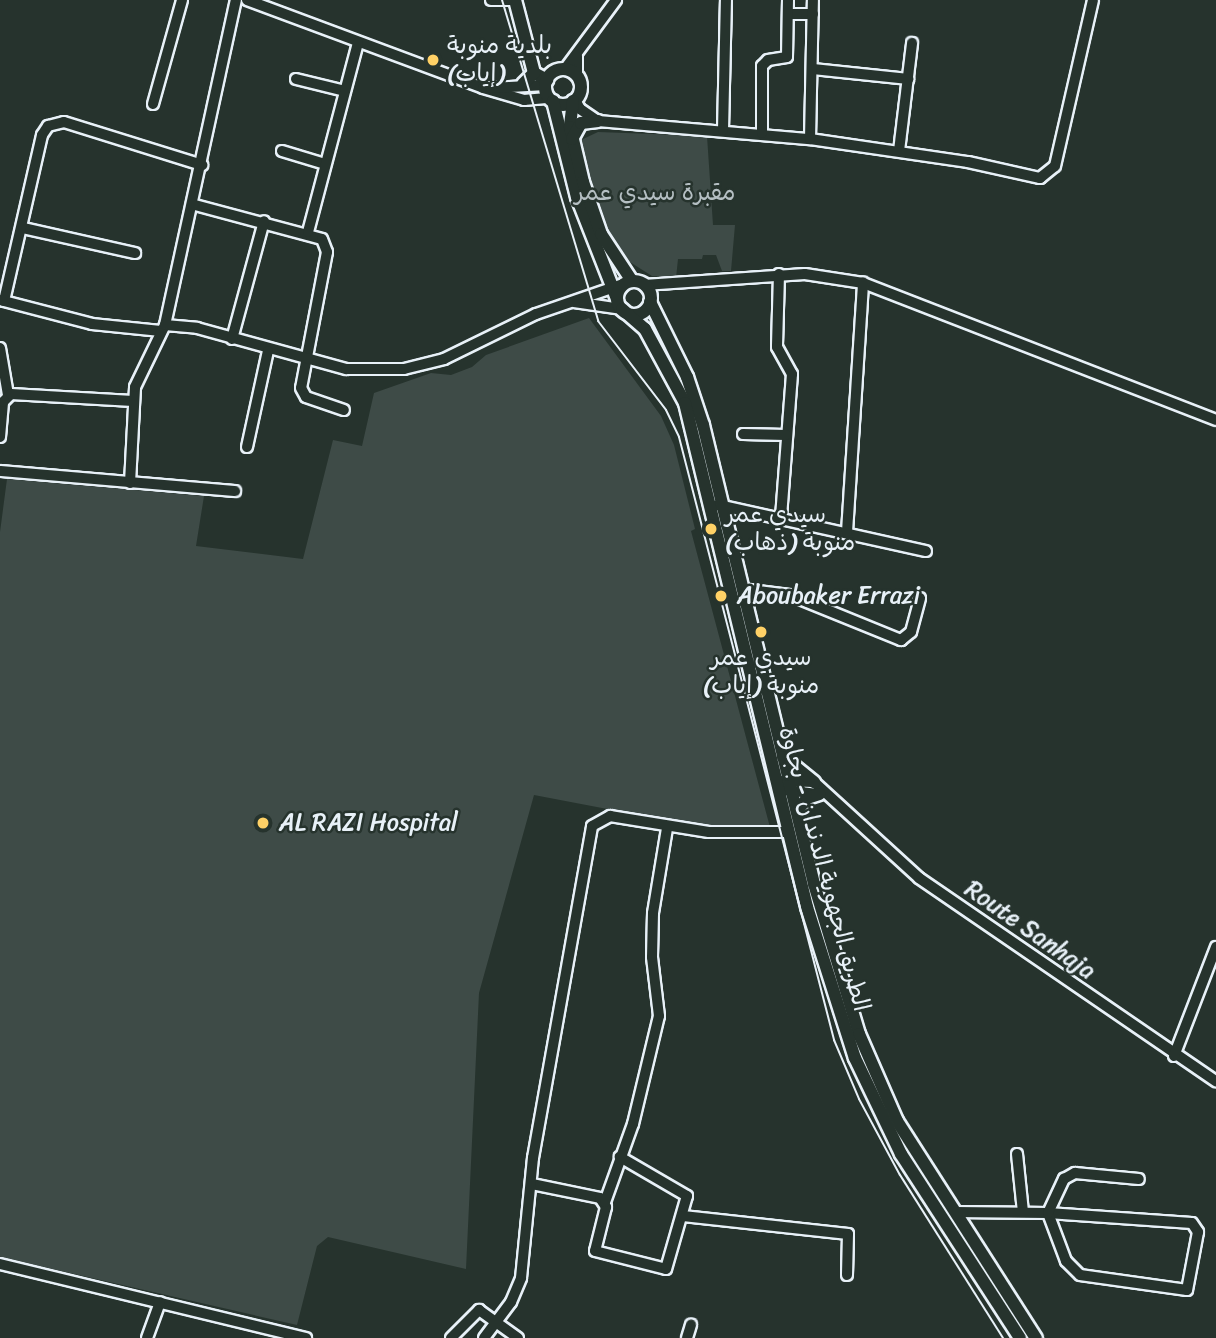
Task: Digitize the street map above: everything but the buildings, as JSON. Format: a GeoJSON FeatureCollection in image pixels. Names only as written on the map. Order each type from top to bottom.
{"type":"FeatureCollection","features":[{"type":"Feature","properties":{"kind":"main road"},"geometry":{"type":"LineString","coordinates":[[513,0],[527,50],[534,73],[547,83],[551,100],[574,101],[581,91],[577,76],[562,69],[546,68],[527,50]]}},
{"type":"Feature","properties":{"kind":"main road"},"geometry":{"type":"LineString","coordinates":[[547,83],[562,69]]}},
{"type":"Feature","properties":{"kind":"main road"},"geometry":{"type":"LineString","coordinates":[[523,84],[534,73]]}},
{"type":"Feature","properties":{"kind":"main road","name":"الطريق الجهوية الدندان - بجاوة"},"geometry":{"type":"LineString","coordinates":[[551,100],[576,197],[612,286],[620,304],[645,330],[681,394],[742,589],[783,757],[789,832],[833,998],[879,1114],[1020,1338]]}},
{"type":"Feature","properties":{"kind":"main road","name":"الطريق الجهوية الدندان - بجاوة"},"geometry":{"type":"LineString","coordinates":[[574,101],[572,140],[601,234],[641,289],[687,377],[715,505],[784,786],[797,811],[836,965],[874,1073],[897,1121],[1036,1338]]}},
{"type":"Feature","properties":{"kind":"main road"},"geometry":{"type":"LineString","coordinates":[[572,140],[582,123],[598,121]]}},
{"type":"Feature","properties":{"kind":"main road"},"geometry":{"type":"LineString","coordinates":[[641,289],[636,314],[620,304],[641,289]]}},
{"type":"Feature","properties":{"kind":"main road"},"geometry":{"type":"LineString","coordinates":[[783,757],[816,788],[797,811]]}},
{"type":"Feature","properties":{"kind":"street"},"geometry":{"type":"LineString","coordinates":[[153,104],[182,0]]}},
{"type":"Feature","properties":{"kind":"street"},"geometry":{"type":"LineString","coordinates":[[130,483],[133,401],[163,328],[195,205],[236,0]]}},
{"type":"Feature","properties":{"kind":"street"},"geometry":{"type":"LineString","coordinates":[[247,0],[483,88],[524,100],[551,100]]}},
{"type":"Feature","properties":{"kind":"street"},"geometry":{"type":"LineString","coordinates":[[491,0],[513,0]]}},
{"type":"Feature","properties":{"kind":"street"},"geometry":{"type":"LineString","coordinates":[[723,130],[726,0]]}},
{"type":"Feature","properties":{"kind":"street"},"geometry":{"type":"LineString","coordinates":[[762,133],[762,66],[768,60],[787,57],[788,0]]}},
{"type":"Feature","properties":{"kind":"street"},"geometry":{"type":"LineString","coordinates":[[810,139],[813,0]]}},
{"type":"Feature","properties":{"kind":"street"},"geometry":{"type":"LineString","coordinates":[[574,101],[580,109],[598,121],[810,139],[900,151],[1046,177],[1055,166],[1093,0]]}},
{"type":"Feature","properties":{"kind":"street"},"geometry":{"type":"LineString","coordinates":[[562,69],[577,56],[611,3]]}},
{"type":"Feature","properties":{"kind":"street"},"geometry":{"type":"LineString","coordinates":[[788,14],[813,14]]}},
{"type":"Feature","properties":{"kind":"street"},"geometry":{"type":"LineString","coordinates":[[308,232],[358,43]]}},
{"type":"Feature","properties":{"kind":"street"},"geometry":{"type":"LineString","coordinates":[[900,151],[912,43]]}},
{"type":"Feature","properties":{"kind":"street"},"geometry":{"type":"LineString","coordinates":[[577,56],[577,76]]}},
{"type":"Feature","properties":{"kind":"street"},"geometry":{"type":"LineString","coordinates":[[813,69],[908,79]]}},
{"type":"Feature","properties":{"kind":"street"},"geometry":{"type":"LineString","coordinates":[[296,79],[345,92]]}},
{"type":"Feature","properties":{"kind":"street"},"geometry":{"type":"LineString","coordinates":[[483,88],[547,83]]}},
{"type":"Feature","properties":{"kind":"street"},"geometry":{"type":"LineString","coordinates":[[202,165],[59,121],[42,135],[23,228],[2,301],[92,324],[163,328],[232,339],[306,361],[368,370],[423,366],[570,301],[612,286],[641,289],[661,283],[779,274],[821,275],[863,283],[1216,420]]}},
{"type":"Feature","properties":{"kind":"street"},"geometry":{"type":"LineString","coordinates":[[282,151],[325,164]]}},
{"type":"Feature","properties":{"kind":"street"},"geometry":{"type":"LineString","coordinates":[[195,205],[308,232],[322,239],[327,252],[306,361],[303,393],[344,410]]}},
{"type":"Feature","properties":{"kind":"street"},"geometry":{"type":"LineString","coordinates":[[232,339],[264,222]]}},
{"type":"Feature","properties":{"kind":"street"},"geometry":{"type":"LineString","coordinates":[[23,228],[135,253]]}},
{"type":"Feature","properties":{"kind":"street"},"geometry":{"type":"LineString","coordinates":[[779,274],[777,347],[792,374],[780,517]]}},
{"type":"Feature","properties":{"kind":"street"},"geometry":{"type":"LineString","coordinates":[[847,532],[863,283]]}},
{"type":"Feature","properties":{"kind":"street"},"geometry":{"type":"LineString","coordinates":[[570,301],[620,304]]}},
{"type":"Feature","properties":{"kind":"street"},"geometry":{"type":"LineString","coordinates":[[0,348],[8,395],[0,437]]}},
{"type":"Feature","properties":{"kind":"street"},"geometry":{"type":"LineString","coordinates":[[247,447],[268,351]]}},
{"type":"Feature","properties":{"kind":"street"},"geometry":{"type":"LineString","coordinates":[[8,395],[133,401]]}},
{"type":"Feature","properties":{"kind":"street"},"geometry":{"type":"LineString","coordinates":[[743,434],[786,435]]}},
{"type":"Feature","properties":{"kind":"street"},"geometry":{"type":"LineString","coordinates":[[0,471],[235,491]]}},
{"type":"Feature","properties":{"kind":"street"},"geometry":{"type":"LineString","coordinates":[[715,505],[780,517],[926,551]]}},
{"type":"Feature","properties":{"kind":"street"},"geometry":{"type":"LineString","coordinates":[[742,589],[790,595],[901,640],[911,632],[920,598]]}},
{"type":"Feature","properties":{"kind":"street"},"geometry":{"type":"LineString","coordinates":[[784,786],[816,788]]}},
{"type":"Feature","properties":{"kind":"street","name":"Route Sanhaja"},"geometry":{"type":"LineString","coordinates":[[816,788],[832,799],[896,860],[1174,1056],[1216,1081]]}},
{"type":"Feature","properties":{"kind":"street"},"geometry":{"type":"LineString","coordinates":[[484,1338],[497,1322],[521,1278],[532,1184],[592,826],[610,816],[667,828],[732,834],[789,832]]}},
{"type":"Feature","properties":{"kind":"street"},"geometry":{"type":"LineString","coordinates":[[620,1157],[687,1196],[666,1269],[595,1251],[605,1202],[659,1016],[652,957],[653,913],[667,828]]}},
{"type":"Feature","properties":{"kind":"street"},"geometry":{"type":"LineString","coordinates":[[1174,1056],[1216,947]]}},
{"type":"Feature","properties":{"kind":"street"},"geometry":{"type":"LineString","coordinates":[[1017,1154],[1023,1212]]}},
{"type":"Feature","properties":{"kind":"street"},"geometry":{"type":"LineString","coordinates":[[955,1212],[1048,1213],[1192,1223],[1198,1232],[1190,1288],[1184,1291],[1075,1273],[1048,1213],[1057,1187],[1069,1175],[1139,1179]]}},
{"type":"Feature","properties":{"kind":"street"},"geometry":{"type":"LineString","coordinates":[[532,1184],[605,1202]]}},
{"type":"Feature","properties":{"kind":"street"},"geometry":{"type":"LineString","coordinates":[[683,1216],[848,1234],[847,1275]]}},
{"type":"Feature","properties":{"kind":"street"},"geometry":{"type":"LineString","coordinates":[[0,1264],[306,1338]]}},
{"type":"Feature","properties":{"kind":"street"},"geometry":{"type":"LineString","coordinates":[[147,1338],[160,1302]]}},
{"type":"Feature","properties":{"kind":"street"},"geometry":{"type":"LineString","coordinates":[[451,1338],[472,1313],[482,1310],[518,1338]]}},
{"type":"Feature","properties":{"kind":"street"},"geometry":{"type":"LineString","coordinates":[[687,1338],[691,1325]]}},
{"type":"Feature","properties":{"kind":"green space","name":"مقبرة سيدي عمر"},"geometry":{"type":"Polygon","coordinates":[[[598,132],[707,136],[713,225],[735,225],[731,271],[722,271],[716,255],[703,255],[702,259],[678,259],[676,278],[652,276],[622,257],[615,248],[580,147],[581,140],[598,132]]]}},
{"type":"Feature","properties":{"kind":"green space","name":"AL RAZI Hospital"},"geometry":{"type":"Polygon","coordinates":[[[589,318],[661,416],[674,445],[695,529],[691,531],[771,831],[712,829],[534,795],[479,993],[466,1269],[328,1237],[317,1246],[297,1325],[0,1257],[0,532],[7,479],[204,496],[196,546],[303,559],[333,440],[362,446],[374,393],[431,373],[451,375],[472,367],[486,355],[589,318]]]}},
{"type":"Feature","properties":{"kind":"waterway"},"geometry":{"type":"LineString","coordinates":[[0,386],[0,394]]}},
{"type":"Feature","properties":{"kind":"tram line"},"geometry":{"type":"LineString","coordinates":[[502,0],[598,321],[666,410],[679,437],[834,1040],[859,1099],[900,1175],[1003,1338]]}},
{"type":"Feature","properties":{"kind":"place","name":"بلدية منوبة (إياب)"},"geometry":{"type":"Point","coordinates":[433,60]}},
{"type":"Feature","properties":{"kind":"place","name":"سيدي عمر منوبة (ذهاب)"},"geometry":{"type":"Point","coordinates":[711,529]}},
{"type":"Feature","properties":{"kind":"place","name":"Aboubaker Errazi"},"geometry":{"type":"Point","coordinates":[721,596]}},
{"type":"Feature","properties":{"kind":"place","name":"سيدي عمر منوبة (إياب)"},"geometry":{"type":"Point","coordinates":[761,632]}},
{"type":"Feature","properties":{"kind":"place","name":"AL RAZI Hospital"},"geometry":{"type":"Point","coordinates":[263,823]}}]}
